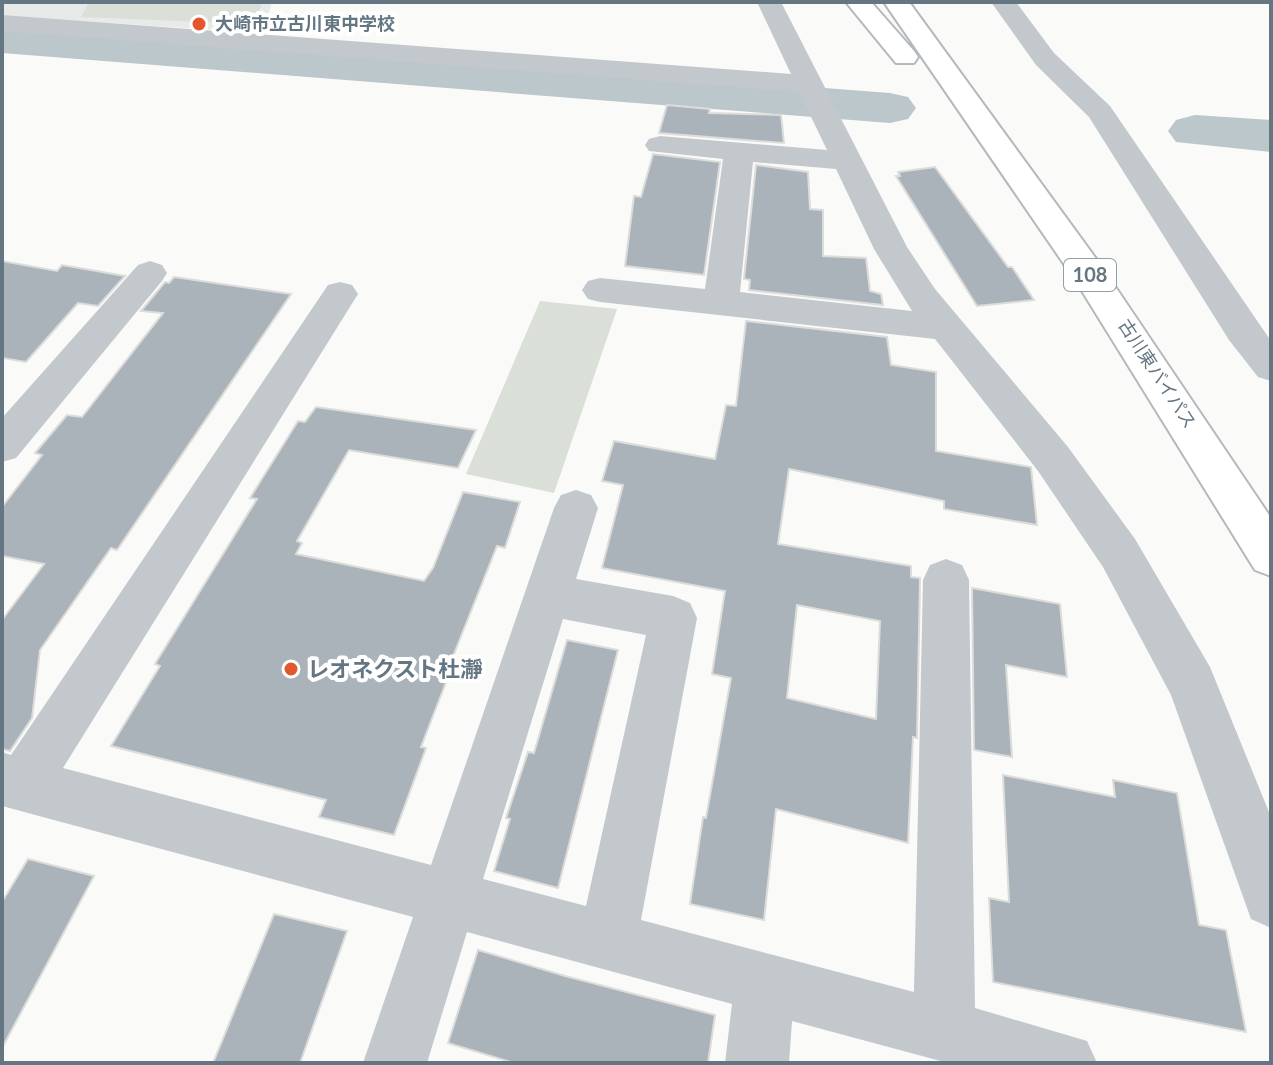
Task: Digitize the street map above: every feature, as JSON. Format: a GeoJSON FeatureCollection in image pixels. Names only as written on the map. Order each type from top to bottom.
{"type":"FeatureCollection","features":[{"type":"Feature","properties":{"kind":"highway"},"geometry":{"type":"LineString","coordinates":[[858,2],[956,116],[1033,192]]}},
{"type":"Feature","properties":{"kind":"highway","name":"古川東バイパス"},"geometry":{"type":"LineString","coordinates":[[896,2],[963,92],[1151,363],[1271,556]]}},
{"type":"Feature","properties":{"kind":"highway"},"geometry":{"type":"LineString","coordinates":[[921,2],[949,44],[963,92]]}},
{"type":"Feature","properties":{"kind":"street"},"geometry":{"type":"LineString","coordinates":[[769,2],[891,249],[945,327],[1053,459],[1119,553],[1192,684],[1256,849],[1271,899]]}},
{"type":"Feature","properties":{"kind":"street"},"geometry":{"type":"LineString","coordinates":[[1003,2],[1045,59],[1100,112],[1242,331],[1271,367]]}},
{"type":"Feature","properties":{"kind":"street"},"geometry":{"type":"LineString","coordinates":[[2,23],[816,97]]}},
{"type":"Feature","properties":{"kind":"street"},"geometry":{"type":"LineString","coordinates":[[660,145],[848,161]]}},
{"type":"Feature","properties":{"kind":"street"},"geometry":{"type":"LineString","coordinates":[[721,303],[739,152]]}},
{"type":"Feature","properties":{"kind":"street"},"geometry":{"type":"LineString","coordinates":[[2,446],[150,273]]}},
{"type":"Feature","properties":{"kind":"street"},"geometry":{"type":"LineString","coordinates":[[600,290],[945,327]]}},
{"type":"Feature","properties":{"kind":"street"},"geometry":{"type":"LineString","coordinates":[[340,294],[12,782],[1065,1063]]}},
{"type":"Feature","properties":{"kind":"street"},"geometry":{"type":"LineString","coordinates":[[395,1063],[576,508]]}},
{"type":"Feature","properties":{"kind":"street"},"geometry":{"type":"LineString","coordinates":[[944,1031],[946,580]]}},
{"type":"Feature","properties":{"kind":"street"},"geometry":{"type":"LineString","coordinates":[[548,595],[673,618],[608,941]]}},
{"type":"Feature","properties":{"kind":"street"},"geometry":{"type":"LineString","coordinates":[[757,1063],[765,982]]}},
{"type":"Feature","properties":{"kind":"shaded area","name":"大崎市立古川東中学校"},"geometry":{"type":"Polygon","coordinates":[[[2,2],[272,2],[263,33],[2,16],[2,2]]]}},
{"type":"Feature","properties":{"kind":"shaded area"},"geometry":{"type":"Polygon","coordinates":[[[89,2],[262,2],[256,24],[81,17],[89,2]]]}},
{"type":"Feature","properties":{"kind":"shaded area"},"geometry":{"type":"Polygon","coordinates":[[[540,301],[617,309],[554,493],[466,474],[540,301]]]}},
{"type":"Feature","properties":{"kind":"building"},"geometry":{"type":"Polygon","coordinates":[[[667,105],[710,109],[709,113],[781,115],[784,143],[659,133],[667,105]]]}},
{"type":"Feature","properties":{"kind":"building"},"geometry":{"type":"Polygon","coordinates":[[[653,154],[720,162],[704,275],[625,266],[634,196],[641,197],[653,154]]]}},
{"type":"Feature","properties":{"kind":"building"},"geometry":{"type":"Polygon","coordinates":[[[756,165],[808,172],[810,209],[823,210],[823,256],[866,258],[870,291],[881,294],[883,305],[749,290],[750,280],[744,279],[756,165]]]}},
{"type":"Feature","properties":{"kind":"building"},"geometry":{"type":"Polygon","coordinates":[[[935,167],[1034,300],[977,306],[896,176],[900,176],[898,172],[935,167]]]}},
{"type":"Feature","properties":{"kind":"building"},"geometry":{"type":"Polygon","coordinates":[[[2,261],[57,271],[62,265],[125,276],[98,306],[78,303],[26,362],[2,358],[2,261]]]}},
{"type":"Feature","properties":{"kind":"building"},"geometry":{"type":"Polygon","coordinates":[[[174,277],[291,294],[117,550],[111,548],[40,650],[32,718],[10,751],[2,749],[2,620],[44,564],[2,556],[2,507],[42,455],[35,453],[67,415],[82,417],[163,313],[141,311],[165,282],[169,283],[174,277]]]}},
{"type":"Feature","properties":{"kind":"building"},"geometry":{"type":"Polygon","coordinates":[[[746,321],[887,337],[891,365],[936,372],[936,451],[1031,467],[1037,525],[944,509],[944,501],[789,469],[778,544],[911,566],[911,577],[920,578],[917,738],[913,737],[908,843],[776,809],[764,920],[690,904],[703,817],[706,818],[731,678],[712,674],[725,591],[602,568],[623,485],[602,481],[614,441],[715,459],[726,405],[736,406],[746,321]],[[797,605],[787,698],[876,719],[880,621],[797,605]]]}},
{"type":"Feature","properties":{"kind":"building"},"geometry":{"type":"Polygon","coordinates":[[[316,407],[476,430],[458,468],[349,450],[297,541],[302,543],[296,554],[424,581],[433,568],[463,492],[520,502],[505,548],[497,546],[452,659],[455,659],[421,747],[426,748],[394,835],[319,817],[326,800],[111,746],[160,666],[155,664],[257,499],[250,498],[298,421],[305,422],[316,407]]]}},
{"type":"Feature","properties":{"kind":"building"},"geometry":{"type":"Polygon","coordinates":[[[972,588],[1060,604],[1067,677],[1006,665],[1012,757],[974,750],[972,588]]]}},
{"type":"Feature","properties":{"kind":"building"},"geometry":{"type":"Polygon","coordinates":[[[567,640],[618,650],[558,888],[494,871],[510,819],[506,818],[528,752],[534,753],[567,640]]]}},
{"type":"Feature","properties":{"kind":"building"},"geometry":{"type":"Polygon","coordinates":[[[1003,775],[1115,797],[1113,780],[1177,793],[1199,925],[1226,930],[1246,1032],[993,982],[989,898],[1009,902],[1003,775]]]}},
{"type":"Feature","properties":{"kind":"building"},"geometry":{"type":"Polygon","coordinates":[[[28,859],[94,876],[2,1048],[2,902],[28,859]]]}},
{"type":"Feature","properties":{"kind":"building"},"geometry":{"type":"Polygon","coordinates":[[[274,914],[347,931],[300,1063],[213,1063],[274,914]]]}},
{"type":"Feature","properties":{"kind":"building"},"geometry":{"type":"Polygon","coordinates":[[[478,950],[715,1015],[708,1063],[514,1063],[448,1043],[478,950]]]}},
{"type":"Feature","properties":{"kind":"waterway"},"geometry":{"type":"LineString","coordinates":[[2,39],[890,108]]}},
{"type":"Feature","properties":{"kind":"waterway"},"geometry":{"type":"LineString","coordinates":[[1195,131],[1271,136]]}},
{"type":"Feature","properties":{"kind":"place","name":"大崎市立古川東中学校"},"geometry":{"type":"Point","coordinates":[199,24]}},
{"type":"Feature","properties":{"kind":"place","name":"レオネクスト杜瀞"},"geometry":{"type":"Point","coordinates":[291,669]}}]}
